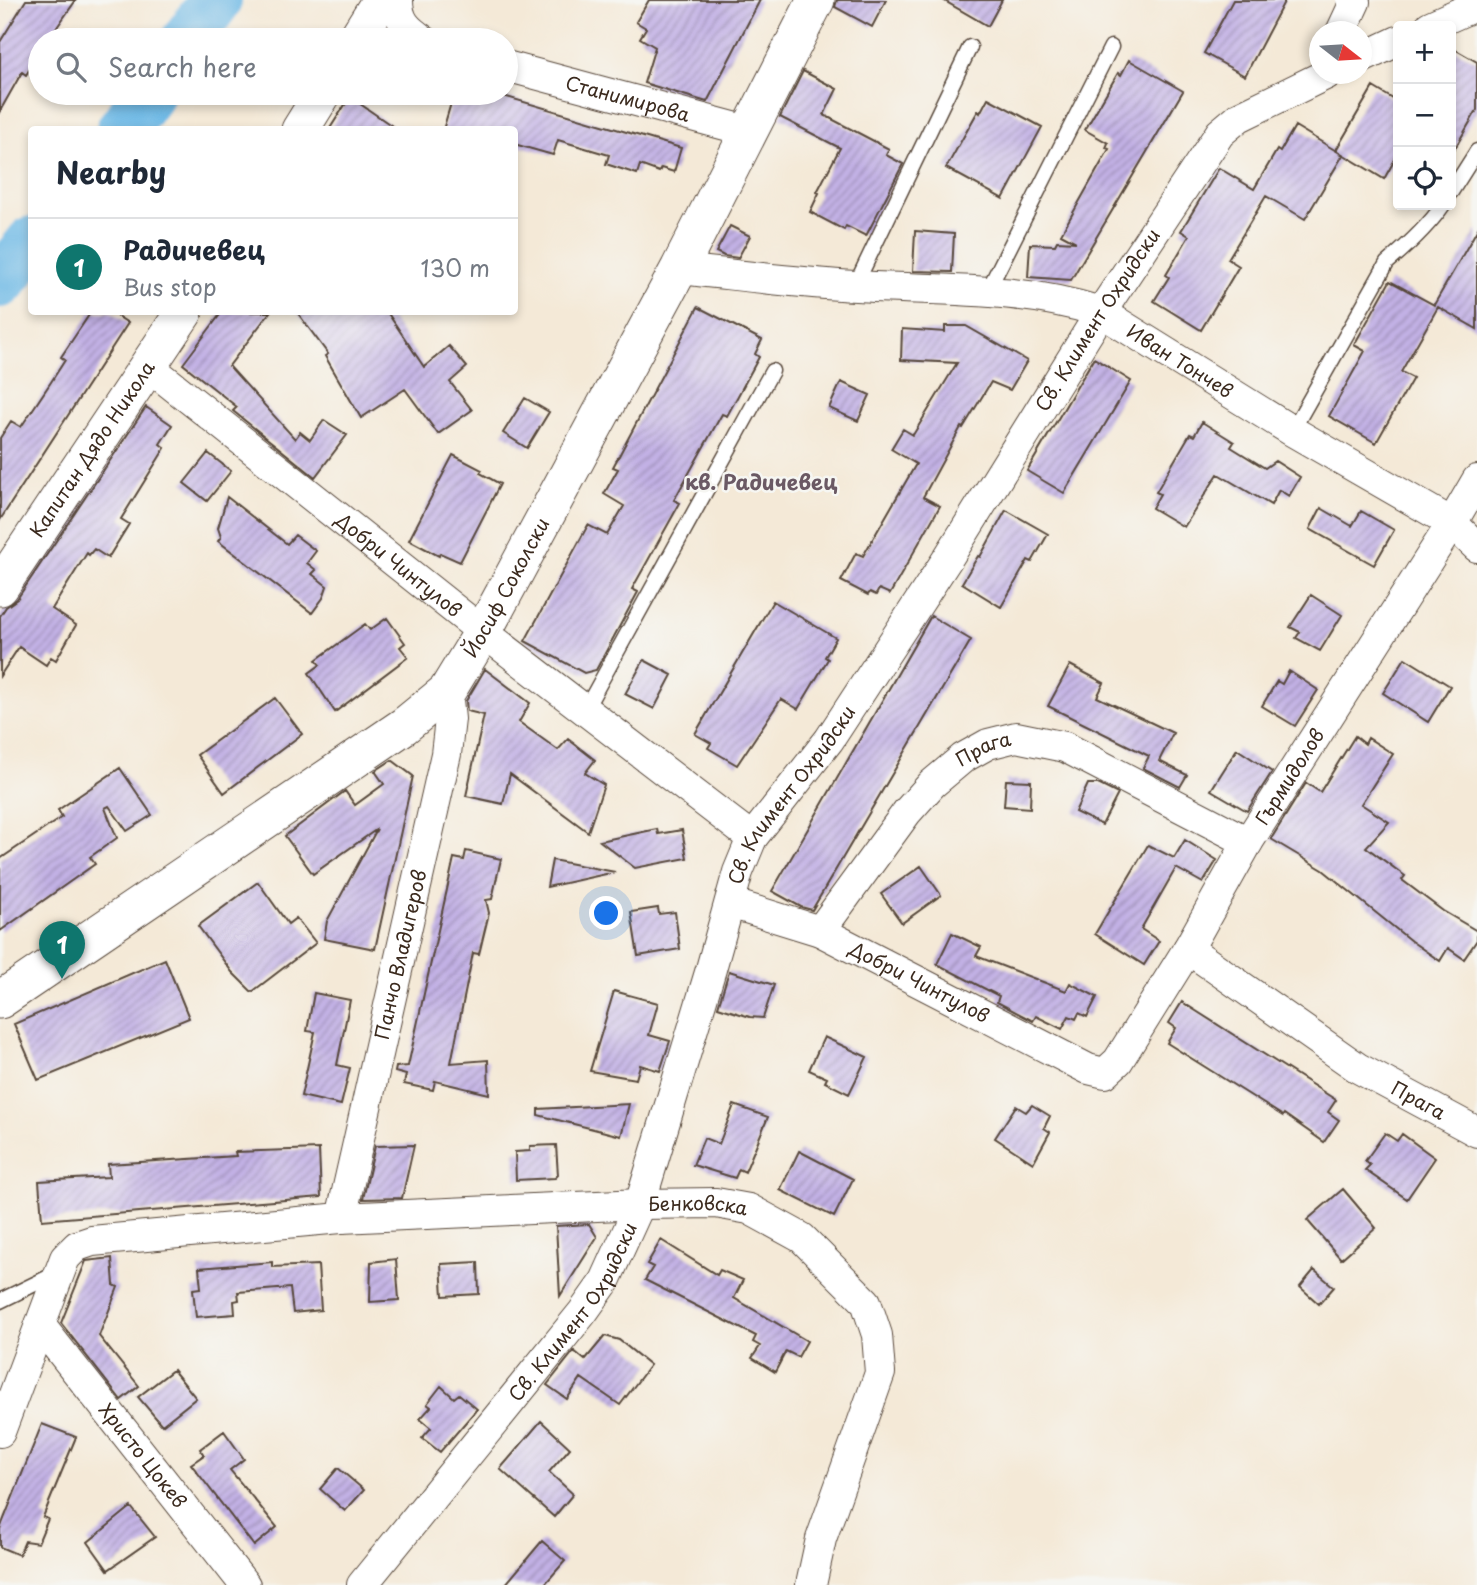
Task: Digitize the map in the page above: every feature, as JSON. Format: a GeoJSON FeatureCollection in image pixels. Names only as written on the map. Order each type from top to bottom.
{"type":"FeatureCollection","features":[{"type":"Feature","properties":{"kind":"street"},"geometry":{"type":"LineString","coordinates":[[364,28],[381,0]]}},
{"type":"Feature","properties":{"kind":"street"},"geometry":{"type":"LineString","coordinates":[[398,0],[398,11],[405,28]]}},
{"type":"Feature","properties":{"kind":"street","name":"Йосиф Соколски"},"geometry":{"type":"LineString","coordinates":[[0,1000],[404,726],[447,691],[483,632],[679,269],[816,0]]}},
{"type":"Feature","properties":{"kind":"street"},"geometry":{"type":"LineString","coordinates":[[1346,21],[1355,1]]}},
{"type":"Feature","properties":{"kind":"street"},"geometry":{"type":"LineString","coordinates":[[1441,21],[1477,5]]}},
{"type":"Feature","properties":{"kind":"street"},"geometry":{"type":"LineString","coordinates":[[1372,53],[1393,43]]}},
{"type":"Feature","properties":{"kind":"street","name":"Станимирова"},"geometry":{"type":"LineString","coordinates":[[518,69],[748,131]]}},
{"type":"Feature","properties":{"kind":"street","name":"Св. Климент Охридски"},"geometry":{"type":"LineString","coordinates":[[362,1585],[606,1281],[640,1204],[737,872],[752,838],[829,740],[948,558],[1101,312],[1220,133],[1239,117],[1309,81]]}},
{"type":"Feature","properties":{"kind":"street"},"geometry":{"type":"LineString","coordinates":[[302,126],[316,105]]}},
{"type":"Feature","properties":{"kind":"street","name":"Иван Тончев"},"geometry":{"type":"LineString","coordinates":[[679,269],[855,286],[988,290],[1066,301],[1101,312],[1292,431],[1452,523],[1477,547]]}},
{"type":"Feature","properties":{"kind":"street","name":"Капитан Дядо Никола"},"geometry":{"type":"LineString","coordinates":[[0,587],[182,315]]}},
{"type":"Feature","properties":{"kind":"street","name":"Добри Чинтулов"},"geometry":{"type":"LineString","coordinates":[[148,366],[483,632],[752,838]]}},
{"type":"Feature","properties":{"kind":"street","name":"Гърмидолов"},"geometry":{"type":"LineString","coordinates":[[1105,1073],[1118,1061],[1188,948],[1248,842],[1477,480]]}},
{"type":"Feature","properties":{"kind":"street","name":"Панчо Владигеров"},"geometry":{"type":"LineString","coordinates":[[341,1218],[446,754],[450,719],[447,691]]}},
{"type":"Feature","properties":{"kind":"street","name":"Прага"},"geometry":{"type":"LineString","coordinates":[[820,931],[907,812],[932,784],[988,744],[1016,737],[1065,747],[1248,842]]}},
{"type":"Feature","properties":{"kind":"street","name":"Добри Чинтулов"},"geometry":{"type":"LineString","coordinates":[[730,903],[820,931],[1088,1069],[1105,1073]]}},
{"type":"Feature","properties":{"kind":"street","name":"Прага"},"geometry":{"type":"LineString","coordinates":[[1188,948],[1358,1068],[1477,1132]]}},
{"type":"Feature","properties":{"kind":"street","name":"Бенковска"},"geometry":{"type":"LineString","coordinates":[[58,1273],[65,1258],[77,1246],[92,1241],[341,1218],[640,1204],[716,1203],[748,1209],[802,1238],[866,1302],[877,1335],[880,1373],[821,1539],[811,1585]]}},
{"type":"Feature","properties":{"kind":"street"},"geometry":{"type":"LineString","coordinates":[[0,1432],[58,1273]]}},
{"type":"Feature","properties":{"kind":"street","name":"Христо Цокев"},"geometry":{"type":"LineString","coordinates":[[40,1325],[245,1585]]}},
{"type":"Feature","properties":{"kind":"lane"},"geometry":{"type":"LineString","coordinates":[[855,286],[970,47]]}},
{"type":"Feature","properties":{"kind":"lane"},"geometry":{"type":"LineString","coordinates":[[988,290],[1111,47]]}},
{"type":"Feature","properties":{"kind":"lane"},"geometry":{"type":"LineString","coordinates":[[1456,184],[1477,151]]}},
{"type":"Feature","properties":{"kind":"lane"},"geometry":{"type":"LineString","coordinates":[[1292,431],[1387,263],[1439,210]]}},
{"type":"Feature","properties":{"kind":"lane"},"geometry":{"type":"LineString","coordinates":[[585,710],[772,371]]}},
{"type":"Feature","properties":{"kind":"lane"},"geometry":{"type":"LineString","coordinates":[[0,1301],[58,1273]]}},
{"type":"Feature","properties":{"kind":"building"},"geometry":{"type":"Polygon","coordinates":[[[26,0],[76,0],[56,28],[28,28],[28,72],[26,75],[22,72],[0,111],[0,42],[26,0]]]}},
{"type":"Feature","properties":{"kind":"building"},"geometry":{"type":"Polygon","coordinates":[[[649,0],[760,0],[707,102],[644,83],[655,47],[640,38],[646,28],[636,22],[649,0]]]}},
{"type":"Feature","properties":{"kind":"building"},"geometry":{"type":"Polygon","coordinates":[[[837,0],[886,0],[872,27],[835,7],[837,0]]]}},
{"type":"Feature","properties":{"kind":"building"},"geometry":{"type":"Polygon","coordinates":[[[943,0],[1002,0],[988,26],[943,0]]]}},
{"type":"Feature","properties":{"kind":"building"},"geometry":{"type":"Polygon","coordinates":[[[1233,0],[1285,0],[1245,76],[1204,53],[1233,0]]]}},
{"type":"Feature","properties":{"kind":"building"},"geometry":{"type":"Polygon","coordinates":[[[1456,50],[1477,62],[1477,110],[1456,146],[1456,50]]]}},
{"type":"Feature","properties":{"kind":"building"},"geometry":{"type":"Polygon","coordinates":[[[1129,60],[1183,91],[1071,280],[1028,277],[1030,244],[1076,242],[1061,234],[1109,149],[1106,148],[1108,143],[1085,130],[1118,73],[1121,75],[1129,60]]]}},
{"type":"Feature","properties":{"kind":"building"},"geometry":{"type":"Polygon","coordinates":[[[803,71],[837,89],[824,115],[889,149],[886,155],[903,164],[866,236],[846,226],[844,230],[810,212],[819,193],[817,192],[840,148],[780,117],[803,71]]]}},
{"type":"Feature","properties":{"kind":"building"},"geometry":{"type":"Polygon","coordinates":[[[1373,87],[1393,99],[1393,163],[1384,179],[1336,150],[1373,87]]]}},
{"type":"Feature","properties":{"kind":"building"},"geometry":{"type":"Polygon","coordinates":[[[988,98],[1042,127],[1003,199],[946,168],[988,98]]]}},
{"type":"Feature","properties":{"kind":"building"},"geometry":{"type":"Polygon","coordinates":[[[518,100],[681,148],[674,172],[661,168],[659,172],[640,165],[637,174],[606,164],[609,155],[558,140],[553,155],[518,145],[518,126],[444,126],[450,105],[518,105],[518,100]]]}},
{"type":"Feature","properties":{"kind":"building"},"geometry":{"type":"Polygon","coordinates":[[[345,105],[362,105],[392,126],[332,126],[345,105]]]}},
{"type":"Feature","properties":{"kind":"building"},"geometry":{"type":"Polygon","coordinates":[[[1295,126],[1343,155],[1305,219],[1266,196],[1228,259],[1239,266],[1201,330],[1154,301],[1189,236],[1181,231],[1219,168],[1254,189],[1295,126]]]}},
{"type":"Feature","properties":{"kind":"building"},"geometry":{"type":"Polygon","coordinates":[[[730,226],[750,236],[738,258],[716,252],[730,226]]]}},
{"type":"Feature","properties":{"kind":"building"},"geometry":{"type":"Polygon","coordinates":[[[1477,230],[1477,329],[1438,307],[1401,372],[1413,378],[1376,443],[1329,416],[1365,351],[1354,345],[1390,281],[1434,305],[1477,230]]]}},
{"type":"Feature","properties":{"kind":"building"},"geometry":{"type":"Polygon","coordinates":[[[915,231],[954,234],[952,272],[913,271],[915,231]]]}},
{"type":"Feature","properties":{"kind":"building"},"geometry":{"type":"Polygon","coordinates":[[[698,307],[762,340],[755,354],[759,357],[727,416],[722,414],[674,500],[680,503],[632,589],[638,592],[596,670],[584,673],[525,641],[588,525],[607,535],[624,506],[604,494],[618,469],[613,467],[698,307]]]}},
{"type":"Feature","properties":{"kind":"building"},"geometry":{"type":"Polygon","coordinates":[[[89,315],[116,315],[128,323],[0,520],[0,438],[11,421],[21,427],[65,360],[61,357],[89,315]]]}},
{"type":"Feature","properties":{"kind":"building"},"geometry":{"type":"Polygon","coordinates":[[[220,315],[268,315],[229,366],[295,439],[300,432],[310,440],[324,420],[347,435],[315,477],[233,411],[237,407],[183,364],[220,315]]]}},
{"type":"Feature","properties":{"kind":"building"},"geometry":{"type":"Polygon","coordinates":[[[299,315],[389,315],[424,367],[449,346],[467,367],[450,382],[472,410],[438,434],[405,389],[361,418],[325,356],[328,354],[299,315]]]}},
{"type":"Feature","properties":{"kind":"building"},"geometry":{"type":"Polygon","coordinates":[[[945,326],[966,326],[1027,361],[1010,390],[991,382],[963,428],[961,427],[923,497],[940,506],[890,594],[879,589],[876,595],[870,592],[868,595],[841,581],[856,553],[863,556],[916,464],[891,449],[903,429],[913,435],[957,363],[901,360],[902,329],[945,332],[945,326]]]}},
{"type":"Feature","properties":{"kind":"building"},"geometry":{"type":"Polygon","coordinates":[[[1094,358],[1131,381],[1064,493],[1027,471],[1094,358]]]}},
{"type":"Feature","properties":{"kind":"building"},"geometry":{"type":"Polygon","coordinates":[[[841,382],[870,395],[858,421],[829,408],[841,382]]]}},
{"type":"Feature","properties":{"kind":"building"},"geometry":{"type":"Polygon","coordinates":[[[525,398],[549,412],[527,448],[503,433],[525,398]]]}},
{"type":"Feature","properties":{"kind":"building"},"geometry":{"type":"Polygon","coordinates":[[[146,407],[172,425],[160,444],[165,448],[121,519],[129,524],[108,558],[94,549],[89,555],[87,553],[52,609],[76,625],[56,660],[51,657],[46,665],[19,647],[0,676],[0,616],[6,607],[17,599],[146,407]]]}},
{"type":"Feature","properties":{"kind":"building"},"geometry":{"type":"Polygon","coordinates":[[[1202,422],[1234,442],[1231,447],[1265,468],[1275,461],[1300,477],[1289,496],[1279,490],[1271,505],[1218,474],[1184,527],[1152,508],[1160,494],[1156,492],[1190,434],[1194,436],[1202,422]]]}},
{"type":"Feature","properties":{"kind":"building"},"geometry":{"type":"Polygon","coordinates":[[[208,453],[231,471],[207,501],[184,483],[208,453]]]}},
{"type":"Feature","properties":{"kind":"building"},"geometry":{"type":"Polygon","coordinates":[[[453,455],[482,470],[480,473],[500,484],[460,562],[440,553],[439,556],[409,540],[453,455]]]}},
{"type":"Feature","properties":{"kind":"building"},"geometry":{"type":"Polygon","coordinates":[[[227,497],[287,544],[295,535],[316,551],[307,563],[316,570],[312,574],[327,586],[323,598],[312,613],[218,541],[221,537],[218,528],[227,497]]]}},
{"type":"Feature","properties":{"kind":"building"},"geometry":{"type":"Polygon","coordinates":[[[1321,508],[1352,526],[1361,511],[1394,530],[1374,565],[1310,529],[1321,508]]]}},
{"type":"Feature","properties":{"kind":"building"},"geometry":{"type":"Polygon","coordinates":[[[1006,510],[1048,534],[1032,562],[1028,560],[1001,607],[962,583],[1006,510]]]}},
{"type":"Feature","properties":{"kind":"building"},"geometry":{"type":"Polygon","coordinates":[[[1311,595],[1342,615],[1320,651],[1296,638],[1300,632],[1290,627],[1311,595]]]}},
{"type":"Feature","properties":{"kind":"building"},"geometry":{"type":"Polygon","coordinates":[[[773,601],[836,638],[825,657],[828,659],[798,709],[781,699],[737,765],[708,748],[711,743],[695,734],[773,601]]]}},
{"type":"Feature","properties":{"kind":"building"},"geometry":{"type":"Polygon","coordinates":[[[931,616],[971,640],[812,910],[801,907],[772,891],[931,616]]]}},
{"type":"Feature","properties":{"kind":"building"},"geometry":{"type":"Polygon","coordinates":[[[387,618],[405,643],[400,647],[408,657],[335,712],[309,673],[320,665],[316,660],[365,624],[370,630],[387,618]]]}},
{"type":"Feature","properties":{"kind":"building"},"geometry":{"type":"Polygon","coordinates":[[[1405,658],[1450,686],[1428,722],[1383,693],[1405,658]]]}},
{"type":"Feature","properties":{"kind":"building"},"geometry":{"type":"Polygon","coordinates":[[[644,660],[672,675],[654,709],[625,694],[644,660]]]}},
{"type":"Feature","properties":{"kind":"building"},"geometry":{"type":"Polygon","coordinates":[[[1070,665],[1104,683],[1097,697],[1173,733],[1159,761],[1187,775],[1180,787],[1143,768],[1149,756],[1048,706],[1070,665]]]}},
{"type":"Feature","properties":{"kind":"building"},"geometry":{"type":"Polygon","coordinates":[[[485,669],[530,703],[519,722],[558,750],[568,739],[595,760],[585,773],[604,785],[588,832],[510,774],[503,804],[466,796],[484,715],[467,711],[466,701],[485,669]]]}},
{"type":"Feature","properties":{"kind":"building"},"geometry":{"type":"Polygon","coordinates":[[[1289,671],[1318,690],[1295,726],[1262,706],[1277,681],[1282,684],[1289,671]]]}},
{"type":"Feature","properties":{"kind":"building"},"geometry":{"type":"Polygon","coordinates":[[[275,698],[302,734],[224,793],[197,755],[275,698]]]}},
{"type":"Feature","properties":{"kind":"building"},"geometry":{"type":"Polygon","coordinates":[[[1355,736],[1365,744],[1368,738],[1393,754],[1361,804],[1389,822],[1366,847],[1405,876],[1402,880],[1443,911],[1477,931],[1477,940],[1464,959],[1448,948],[1440,961],[1323,870],[1271,839],[1306,783],[1320,792],[1355,736]]]}},
{"type":"Feature","properties":{"kind":"building"},"geometry":{"type":"Polygon","coordinates":[[[1237,749],[1272,772],[1247,811],[1211,790],[1237,749]]]}},
{"type":"Feature","properties":{"kind":"building"},"geometry":{"type":"Polygon","coordinates":[[[392,760],[413,776],[375,949],[324,939],[327,921],[377,829],[313,874],[285,836],[345,791],[355,805],[384,784],[375,771],[392,760]]]}},
{"type":"Feature","properties":{"kind":"building"},"geometry":{"type":"Polygon","coordinates":[[[120,768],[152,815],[127,831],[109,806],[105,808],[117,838],[90,857],[95,864],[0,931],[0,859],[62,817],[58,810],[120,768]]]}},
{"type":"Feature","properties":{"kind":"building"},"geometry":{"type":"Polygon","coordinates":[[[1006,780],[1031,781],[1030,808],[1004,806],[1006,780]]]}},
{"type":"Feature","properties":{"kind":"building"},"geometry":{"type":"Polygon","coordinates":[[[1088,784],[1098,784],[1118,794],[1102,825],[1075,812],[1088,784]]]}},
{"type":"Feature","properties":{"kind":"building"},"geometry":{"type":"Polygon","coordinates":[[[657,829],[658,834],[682,830],[687,858],[635,868],[600,841],[657,829]]]}},
{"type":"Feature","properties":{"kind":"building"},"geometry":{"type":"Polygon","coordinates":[[[1185,840],[1217,860],[1203,883],[1176,868],[1141,929],[1159,941],[1144,965],[1095,934],[1148,845],[1174,858],[1185,840]]]}},
{"type":"Feature","properties":{"kind":"building"},"geometry":{"type":"Polygon","coordinates":[[[466,851],[501,859],[492,899],[486,900],[489,913],[479,954],[473,953],[451,1063],[488,1060],[489,1094],[435,1081],[433,1090],[404,1084],[406,1075],[395,1072],[396,1067],[408,1066],[454,858],[464,860],[466,851]]]}},
{"type":"Feature","properties":{"kind":"building"},"geometry":{"type":"Polygon","coordinates":[[[552,860],[615,872],[547,887],[552,860]]]}},
{"type":"Feature","properties":{"kind":"building"},"geometry":{"type":"Polygon","coordinates":[[[921,866],[941,895],[902,923],[881,894],[921,866]]]}},
{"type":"Feature","properties":{"kind":"building"},"geometry":{"type":"Polygon","coordinates":[[[258,882],[288,924],[296,918],[316,943],[252,992],[232,972],[198,926],[258,882]]]}},
{"type":"Feature","properties":{"kind":"building"},"geometry":{"type":"Polygon","coordinates":[[[658,908],[659,914],[675,912],[680,949],[638,956],[631,912],[658,908]]]}},
{"type":"Feature","properties":{"kind":"building"},"geometry":{"type":"Polygon","coordinates":[[[952,933],[981,947],[976,956],[1066,991],[1070,983],[1097,997],[1087,1017],[1079,1013],[1076,1019],[1069,1016],[1062,1029],[1036,1016],[1033,1021],[997,1002],[999,996],[937,964],[952,933]]]}},
{"type":"Feature","properties":{"kind":"building"},"geometry":{"type":"Polygon","coordinates":[[[165,959],[189,1018],[38,1080],[14,1024],[165,959]]]}},
{"type":"Feature","properties":{"kind":"building"},"geometry":{"type":"Polygon","coordinates":[[[729,971],[774,985],[763,1018],[750,1017],[718,1007],[729,971]]]}},
{"type":"Feature","properties":{"kind":"building"},"geometry":{"type":"Polygon","coordinates":[[[614,991],[658,1003],[649,1035],[670,1041],[660,1071],[640,1065],[636,1079],[590,1071],[614,991]]]}},
{"type":"Feature","properties":{"kind":"building"},"geometry":{"type":"Polygon","coordinates":[[[314,993],[350,1000],[337,1065],[350,1068],[341,1105],[301,1096],[315,1032],[307,1031],[314,993]]]}},
{"type":"Feature","properties":{"kind":"building"},"geometry":{"type":"Polygon","coordinates":[[[1182,1002],[1336,1100],[1328,1112],[1339,1120],[1324,1142],[1284,1114],[1283,1116],[1167,1043],[1176,1028],[1169,1023],[1182,1002]]]}},
{"type":"Feature","properties":{"kind":"building"},"geometry":{"type":"Polygon","coordinates":[[[824,1037],[867,1057],[849,1094],[825,1082],[827,1078],[809,1070],[824,1037]]]}},
{"type":"Feature","properties":{"kind":"building"},"geometry":{"type":"Polygon","coordinates":[[[629,1104],[621,1136],[538,1115],[538,1109],[629,1104]]]}},
{"type":"Feature","properties":{"kind":"building"},"geometry":{"type":"Polygon","coordinates":[[[734,1105],[768,1117],[745,1172],[739,1169],[735,1178],[693,1165],[704,1138],[719,1144],[734,1105]]]}},
{"type":"Feature","properties":{"kind":"building"},"geometry":{"type":"Polygon","coordinates":[[[1032,1105],[1050,1116],[1044,1128],[1050,1132],[1033,1163],[995,1138],[1016,1106],[1026,1112],[1032,1105]]]}},
{"type":"Feature","properties":{"kind":"building"},"geometry":{"type":"Polygon","coordinates":[[[1385,1133],[1397,1141],[1402,1134],[1435,1158],[1407,1199],[1365,1170],[1370,1165],[1365,1161],[1385,1133]]]}},
{"type":"Feature","properties":{"kind":"building"},"geometry":{"type":"Polygon","coordinates":[[[414,1145],[402,1198],[363,1199],[375,1146],[414,1145]]]}},
{"type":"Feature","properties":{"kind":"building"},"geometry":{"type":"Polygon","coordinates":[[[556,1145],[558,1175],[555,1178],[516,1180],[515,1152],[530,1151],[530,1146],[556,1145]]]}},
{"type":"Feature","properties":{"kind":"building"},"geometry":{"type":"Polygon","coordinates":[[[319,1149],[321,1197],[42,1220],[39,1181],[109,1177],[108,1164],[236,1156],[235,1152],[319,1149]]]}},
{"type":"Feature","properties":{"kind":"building"},"geometry":{"type":"Polygon","coordinates":[[[799,1151],[853,1179],[834,1217],[780,1190],[799,1151]]]}},
{"type":"Feature","properties":{"kind":"building"},"geometry":{"type":"Polygon","coordinates":[[[1343,1189],[1376,1228],[1341,1259],[1307,1220],[1343,1189]]]}},
{"type":"Feature","properties":{"kind":"building"},"geometry":{"type":"Polygon","coordinates":[[[589,1224],[597,1237],[560,1296],[556,1226],[589,1224]]]}},
{"type":"Feature","properties":{"kind":"building"},"geometry":{"type":"Polygon","coordinates":[[[661,1240],[717,1275],[720,1270],[743,1280],[734,1298],[807,1341],[798,1357],[786,1351],[775,1372],[752,1358],[760,1346],[753,1342],[756,1336],[645,1280],[653,1267],[647,1264],[661,1240]]]}},
{"type":"Feature","properties":{"kind":"building"},"geometry":{"type":"Polygon","coordinates":[[[112,1258],[114,1285],[118,1287],[99,1336],[139,1386],[121,1400],[61,1323],[86,1261],[112,1258]]]}},
{"type":"Feature","properties":{"kind":"building"},"geometry":{"type":"Polygon","coordinates":[[[396,1259],[399,1300],[370,1302],[371,1262],[396,1259]]]}},
{"type":"Feature","properties":{"kind":"building"},"geometry":{"type":"Polygon","coordinates":[[[272,1262],[272,1267],[318,1265],[321,1310],[293,1313],[290,1288],[238,1292],[239,1300],[234,1301],[235,1314],[196,1317],[193,1289],[201,1288],[199,1268],[272,1262]]]}},
{"type":"Feature","properties":{"kind":"building"},"geometry":{"type":"Polygon","coordinates":[[[478,1262],[479,1294],[443,1296],[441,1264],[478,1262]]]}},
{"type":"Feature","properties":{"kind":"building"},"geometry":{"type":"Polygon","coordinates":[[[1314,1270],[1334,1287],[1319,1304],[1300,1287],[1314,1270]]]}},
{"type":"Feature","properties":{"kind":"building"},"geometry":{"type":"Polygon","coordinates":[[[605,1336],[619,1340],[650,1365],[620,1405],[581,1378],[567,1399],[547,1385],[574,1351],[585,1360],[605,1336]]]}},
{"type":"Feature","properties":{"kind":"building"},"geometry":{"type":"Polygon","coordinates":[[[173,1370],[196,1398],[162,1425],[138,1397],[173,1370]]]}},
{"type":"Feature","properties":{"kind":"building"},"geometry":{"type":"Polygon","coordinates":[[[441,1386],[454,1398],[459,1394],[477,1409],[440,1452],[422,1438],[431,1428],[420,1419],[431,1407],[427,1404],[441,1386]]]}},
{"type":"Feature","properties":{"kind":"building"},"geometry":{"type":"Polygon","coordinates":[[[541,1421],[570,1448],[549,1472],[573,1494],[554,1517],[500,1469],[541,1421]]]}},
{"type":"Feature","properties":{"kind":"building"},"geometry":{"type":"Polygon","coordinates":[[[42,1424],[76,1437],[43,1517],[48,1519],[38,1543],[25,1541],[19,1555],[0,1547],[0,1529],[42,1424]]]}},
{"type":"Feature","properties":{"kind":"building"},"geometry":{"type":"Polygon","coordinates":[[[224,1431],[244,1459],[230,1470],[277,1527],[254,1546],[191,1464],[204,1455],[200,1449],[224,1431]]]}},
{"type":"Feature","properties":{"kind":"building"},"geometry":{"type":"Polygon","coordinates":[[[338,1468],[364,1490],[345,1511],[320,1489],[338,1468]]]}},
{"type":"Feature","properties":{"kind":"building"},"geometry":{"type":"Polygon","coordinates":[[[131,1507],[155,1537],[108,1570],[88,1542],[131,1507]]]}},
{"type":"Feature","properties":{"kind":"building"},"geometry":{"type":"Polygon","coordinates":[[[542,1541],[565,1561],[544,1585],[505,1585],[542,1541]]]}},
{"type":"Feature","properties":{"kind":"waterway"},"geometry":{"type":"LineString","coordinates":[[196,28],[216,0]]}},
{"type":"Feature","properties":{"kind":"waterway"},"geometry":{"type":"LineString","coordinates":[[125,126],[140,105]]}},
{"type":"Feature","properties":{"kind":"waterway"},"geometry":{"type":"LineString","coordinates":[[0,282],[28,247]]}},
{"type":"Feature","properties":{"kind":"place","name":"Радичевец"},"geometry":{"type":"Point","coordinates":[62,979]}},
{"type":"Feature","properties":{"kind":"district","name":"кв. Радичевец"},"geometry":{"type":"Point","coordinates":[761,483]}}]}
